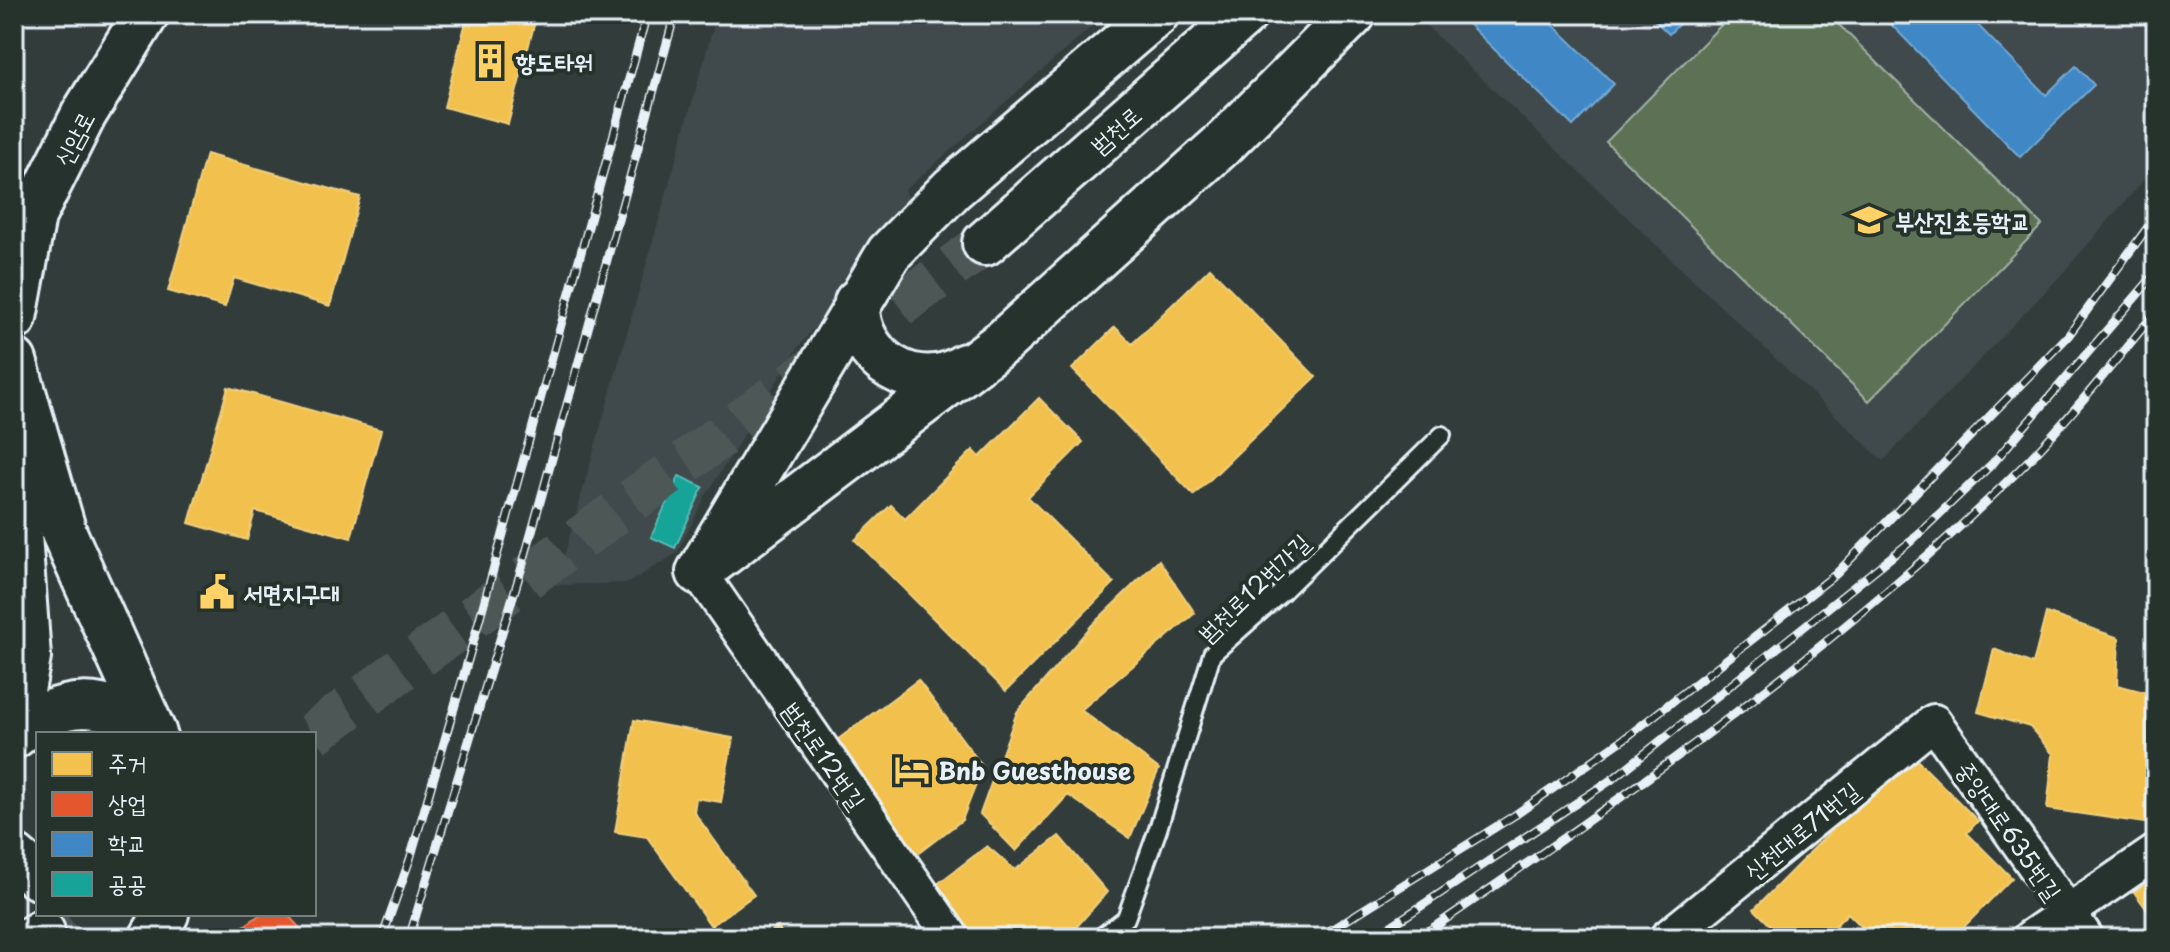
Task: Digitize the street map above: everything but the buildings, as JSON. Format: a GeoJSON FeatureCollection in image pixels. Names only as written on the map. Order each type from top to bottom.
{"type":"FeatureCollection","features":[{"type":"Feature","properties":{"kind":"main road","name":"신암로"},"geometry":{"type":"LineString","coordinates":[[14,318],[33,216],[84,114],[146,14]]}},
{"type":"Feature","properties":{"kind":"main road"},"geometry":{"type":"LineString","coordinates":[[699,572],[857,302],[889,253],[952,189],[1156,14]]}},
{"type":"Feature","properties":{"kind":"main road","name":"범천로"},"geometry":{"type":"LineString","coordinates":[[985,243],[1245,14]]}},
{"type":"Feature","properties":{"kind":"main road"},"geometry":{"type":"LineString","coordinates":[[699,572],[1004,341],[1225,142],[1353,14]]}},
{"type":"Feature","properties":{"kind":"main road"},"geometry":{"type":"LineString","coordinates":[[857,302],[856,321],[871,350],[897,372],[923,380],[954,373],[1004,341]]}},
{"type":"Feature","properties":{"kind":"main road"},"geometry":{"type":"LineString","coordinates":[[14,361],[64,533],[151,732]]}},
{"type":"Feature","properties":{"kind":"main road"},"geometry":{"type":"LineString","coordinates":[[14,467],[28,657],[14,735]]}},
{"type":"Feature","properties":{"kind":"main road"},"geometry":{"type":"LineString","coordinates":[[14,735],[40,716],[70,706],[102,706],[131,717],[150,732]]}},
{"type":"Feature","properties":{"kind":"main road"},"geometry":{"type":"LineString","coordinates":[[14,857],[36,875]]}},
{"type":"Feature","properties":{"kind":"main road"},"geometry":{"type":"LineString","coordinates":[[152,938],[165,916]]}},
{"type":"Feature","properties":{"kind":"street","name":"범천로12번길"},"geometry":{"type":"LineString","coordinates":[[699,572],[952,938]]}},
{"type":"Feature","properties":{"kind":"street","name":"중앙대로635번길"},"geometry":{"type":"LineString","coordinates":[[1934,722],[2077,925]]}},
{"type":"Feature","properties":{"kind":"street","name":"신천대로71번길"},"geometry":{"type":"LineString","coordinates":[[1667,938],[1934,722]]}},
{"type":"Feature","properties":{"kind":"street"},"geometry":{"type":"LineString","coordinates":[[2030,938],[2077,925],[2156,852]]}},
{"type":"Feature","properties":{"kind":"lane","name":"범천로12번가길"},"geometry":{"type":"LineString","coordinates":[[1100,938],[1126,918],[1158,829],[1212,654],[1283,591],[1442,435]]}},
{"type":"Feature","properties":{"kind":"shaded area"},"geometry":{"type":"Polygon","coordinates":[[[717,14],[1106,14],[905,190],[910,205],[795,352],[705,497],[677,553],[628,583],[556,585],[717,14]]]}},
{"type":"Feature","properties":{"kind":"shaded area","name":"부산진초등학교"},"geometry":{"type":"Polygon","coordinates":[[[1414,14],[2156,14],[2156,166],[2062,274],[1883,461],[1414,14]]]}},
{"type":"Feature","properties":{"kind":"green space"},"geometry":{"type":"Polygon","coordinates":[[[1732,14],[1828,14],[2042,225],[1869,401],[1606,142],[1732,14]]]}},
{"type":"Feature","properties":{"kind":"tunnel"},"geometry":{"type":"LineString","coordinates":[[316,732],[985,243]]}},
{"type":"Feature","properties":{"kind":"tunnel"},"geometry":{"type":"LineString","coordinates":[[42,932],[63,916]]}},
{"type":"Feature","properties":{"kind":"railway"},"geometry":{"type":"LineString","coordinates":[[382,938],[410,859],[469,657],[647,14]]}},
{"type":"Feature","properties":{"kind":"railway"},"geometry":{"type":"LineString","coordinates":[[409,938],[522,567],[675,14]]}},
{"type":"Feature","properties":{"kind":"railway"},"geometry":{"type":"LineString","coordinates":[[1318,938],[1515,815],[1628,736],[1836,574],[2068,336],[2156,216]]}},
{"type":"Feature","properties":{"kind":"railway"},"geometry":{"type":"LineString","coordinates":[[1373,938],[1614,778],[1910,542],[1993,463],[2156,273]]}},
{"type":"Feature","properties":{"kind":"railway"},"geometry":{"type":"LineString","coordinates":[[1418,938],[1575,830],[1733,715],[1885,593],[2025,464],[2156,312]]}},
{"type":"Feature","properties":{"kind":"place","name":"향도타워"},"geometry":{"type":"Point","coordinates":[490,61]}},
{"type":"Feature","properties":{"kind":"place","name":"부산진초등학교"},"geometry":{"type":"Point","coordinates":[1869,220]}},
{"type":"Feature","properties":{"kind":"place","name":"서면지구대"},"geometry":{"type":"Point","coordinates":[217,592]}},
{"type":"Feature","properties":{"kind":"place","name":"Bnb Guesthouse"},"geometry":{"type":"Point","coordinates":[912,770]}}]}
